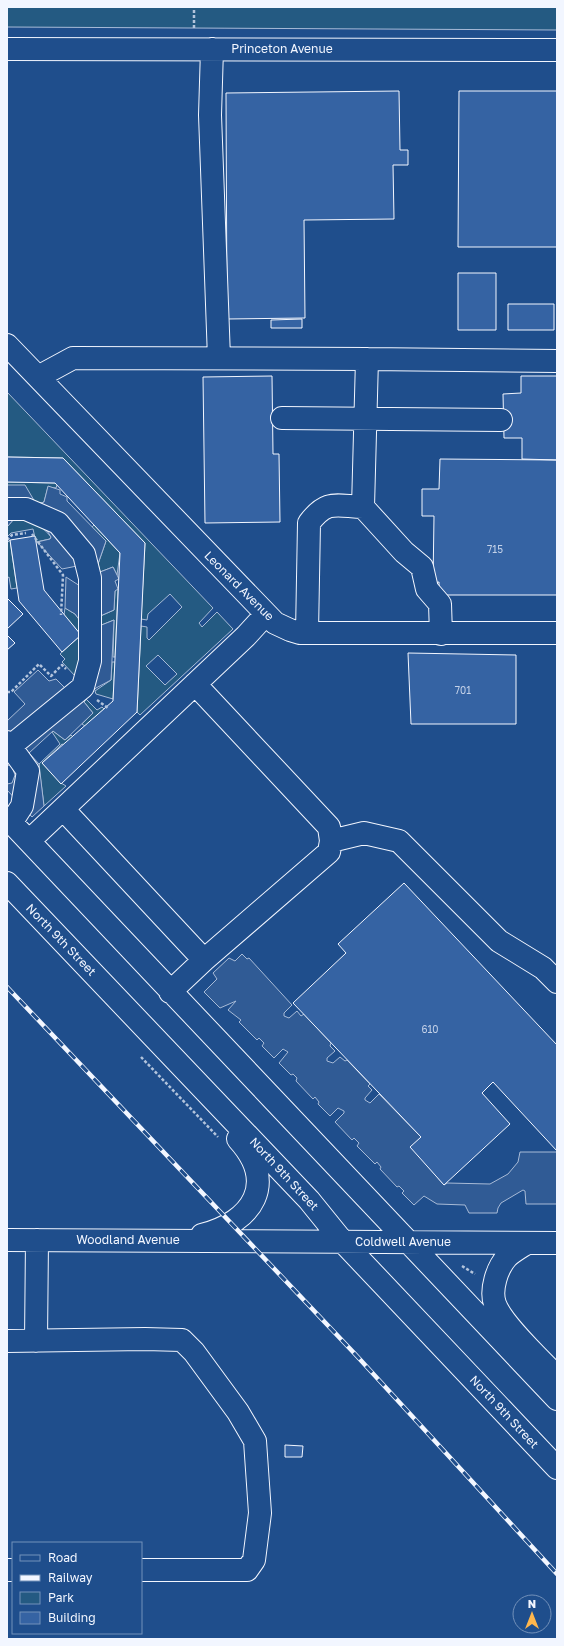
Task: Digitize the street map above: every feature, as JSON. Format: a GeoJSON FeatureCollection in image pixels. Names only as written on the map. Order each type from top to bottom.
{"type":"FeatureCollection","features":[{"type":"Feature","properties":{"kind":"street","name":"Princeton Avenue"},"geometry":{"type":"LineString","coordinates":[[7,49],[557,50]]}},
{"type":"Feature","properties":{"kind":"street"},"geometry":{"type":"LineString","coordinates":[[212,49],[210,115],[219,358]]}},
{"type":"Feature","properties":{"kind":"street","name":"Leonard Avenue"},"geometry":{"type":"LineString","coordinates":[[7,345],[275,623],[290,630],[307,632],[441,634],[557,633]]}},
{"type":"Feature","properties":{"kind":"street"},"geometry":{"type":"LineString","coordinates":[[38,377],[73,358],[557,361]]}},
{"type":"Feature","properties":{"kind":"street"},"geometry":{"type":"LineString","coordinates":[[367,359],[363,507],[404,552],[422,566],[427,589],[440,604],[441,634]]}},
{"type":"Feature","properties":{"kind":"street"},"geometry":{"type":"LineString","coordinates":[[282,418],[500,420]]}},
{"type":"Feature","properties":{"kind":"street"},"geometry":{"type":"LineString","coordinates":[[307,632],[309,523],[318,511],[327,506],[363,507]]}},
{"type":"Feature","properties":{"kind":"street"},"geometry":{"type":"LineString","coordinates":[[7,509],[26,509],[58,524],[84,554],[90,578],[90,661],[83,687],[8,746],[28,771],[22,806],[9,821],[557,1399]]}},
{"type":"Feature","properties":{"kind":"street"},"geometry":{"type":"LineString","coordinates":[[29,841],[246,636],[266,614]]}},
{"type":"Feature","properties":{"kind":"street"},"geometry":{"type":"LineString","coordinates":[[170,992],[204,960],[329,852],[331,841],[330,827],[195,684]]}},
{"type":"Feature","properties":{"kind":"street"},"geometry":{"type":"LineString","coordinates":[[63,809],[204,960]]}},
{"type":"Feature","properties":{"kind":"street"},"geometry":{"type":"LineString","coordinates":[[331,841],[364,833],[399,841],[499,941],[543,968],[557,982]]}},
{"type":"Feature","properties":{"kind":"street","name":"North 9th Street"},"geometry":{"type":"LineString","coordinates":[[7,884],[309,1200],[343,1242],[557,1468]]}},
{"type":"Feature","properties":{"kind":"street"},"geometry":{"type":"LineString","coordinates":[[178,1063],[179,1073],[242,1143],[255,1168],[258,1183],[253,1204],[232,1224],[219,1231],[179,1240]]}},
{"type":"Feature","properties":{"kind":"street","name":"Woodland Avenue"},"geometry":{"type":"LineString","coordinates":[[7,1240],[179,1240],[248,1242]]}},
{"type":"Feature","properties":{"kind":"street"},"geometry":{"type":"LineString","coordinates":[[36,1341],[37,1240]]}},
{"type":"Feature","properties":{"kind":"street","name":"Coldwell Avenue"},"geometry":{"type":"LineString","coordinates":[[248,1242],[406,1241],[557,1243]]}},
{"type":"Feature","properties":{"kind":"street"},"geometry":{"type":"LineString","coordinates":[[527,1243],[507,1258],[500,1268],[494,1286],[494,1300],[503,1319],[557,1377]]}},
{"type":"Feature","properties":{"kind":"street"},"geometry":{"type":"LineString","coordinates":[[7,1341],[182,1340],[194,1352],[238,1412],[255,1441],[260,1513],[254,1560],[247,1570],[142,1570]]}},
{"type":"Feature","properties":{"kind":"path"},"geometry":{"type":"LineString","coordinates":[[194,7],[194,29]]}},
{"type":"Feature","properties":{"kind":"path"},"geometry":{"type":"LineString","coordinates":[[7,540],[12,535],[31,532],[32,537],[63,575],[61,615]]}},
{"type":"Feature","properties":{"kind":"path"},"geometry":{"type":"LineString","coordinates":[[7,692],[11,692],[39,664],[51,676],[62,665],[70,674]]}},
{"type":"Feature","properties":{"kind":"path"},"geometry":{"type":"LineString","coordinates":[[458,1264],[478,1276]]}},
{"type":"Feature","properties":{"kind":"green space"},"geometry":{"type":"Polygon","coordinates":[[[7,7],[557,7],[557,30],[7,27],[7,7]]]}},
{"type":"Feature","properties":{"kind":"green space"},"geometry":{"type":"Polygon","coordinates":[[[7,392],[213,608],[199,623],[202,627],[217,612],[233,629],[140,715],[137,712],[141,626],[147,627],[147,638],[149,640],[182,607],[170,594],[148,614],[147,620],[141,619],[145,543],[63,458],[7,457],[7,392]],[[158,655],[146,666],[165,685],[177,674],[158,655]]]}},
{"type":"Feature","properties":{"kind":"green space"},"geometry":{"type":"Polygon","coordinates":[[[7,482],[55,483],[57,485],[56,488],[48,487],[44,502],[41,503],[35,502],[7,485],[7,482]]]}},
{"type":"Feature","properties":{"kind":"green space"},"geometry":{"type":"Polygon","coordinates":[[[14,519],[25,520],[39,526],[51,537],[50,539],[36,542],[33,529],[11,533],[7,537],[7,527],[14,519]]]}},
{"type":"Feature","properties":{"kind":"green space"},"geometry":{"type":"Polygon","coordinates":[[[94,525],[120,553],[117,575],[113,567],[100,572],[98,564],[106,541],[92,527],[94,525]]]}},
{"type":"Feature","properties":{"kind":"green space"},"geometry":{"type":"Polygon","coordinates":[[[10,540],[17,588],[11,589],[9,577],[7,578],[7,543],[10,540]]]}},
{"type":"Feature","properties":{"kind":"green space"},"geometry":{"type":"Polygon","coordinates":[[[118,589],[115,657],[113,657],[114,620],[99,626],[98,617],[114,610],[115,590],[118,589]]]}},
{"type":"Feature","properties":{"kind":"green space"},"geometry":{"type":"Polygon","coordinates":[[[65,608],[75,614],[81,622],[82,662],[79,665],[76,677],[62,662],[65,659],[60,654],[81,635],[64,615],[65,608]]]}},
{"type":"Feature","properties":{"kind":"green space"},"geometry":{"type":"Polygon","coordinates":[[[112,662],[115,662],[113,699],[96,694],[95,691],[111,680],[112,662]]]}},
{"type":"Feature","properties":{"kind":"green space"},"geometry":{"type":"Polygon","coordinates":[[[86,699],[97,710],[102,707],[104,709],[85,726],[82,724],[93,713],[84,702],[86,699]]]}},
{"type":"Feature","properties":{"kind":"green space"},"geometry":{"type":"Polygon","coordinates":[[[53,731],[65,740],[71,735],[73,737],[64,745],[62,744],[42,763],[61,783],[66,786],[44,806],[39,764],[60,744],[52,732],[53,731]]]}},
{"type":"Feature","properties":{"kind":"shaded area"},"geometry":{"type":"Polygon","coordinates":[[[7,485],[25,485],[35,502],[41,503],[44,502],[48,486],[60,490],[60,494],[67,497],[67,501],[106,541],[98,564],[100,572],[113,567],[119,579],[115,581],[118,589],[115,591],[114,610],[98,617],[99,626],[114,620],[111,680],[96,688],[86,699],[84,702],[93,713],[65,740],[53,731],[29,753],[39,764],[44,806],[32,817],[7,790],[7,784],[12,783],[15,775],[11,764],[7,766],[7,721],[25,704],[14,692],[38,670],[49,681],[56,679],[65,688],[74,683],[73,679],[76,677],[82,662],[81,622],[75,614],[65,608],[66,577],[80,586],[77,566],[62,569],[37,542],[50,539],[51,537],[46,529],[25,519],[14,519],[7,527],[7,485]]]}},
{"type":"Feature","properties":{"kind":"shaded area"},"geometry":{"type":"Polygon","coordinates":[[[242,954],[247,959],[249,958],[292,1005],[284,1013],[284,1016],[289,1018],[297,1011],[301,1016],[304,1014],[331,1043],[330,1046],[335,1051],[327,1058],[327,1061],[333,1063],[340,1057],[345,1061],[347,1060],[370,1084],[368,1086],[372,1090],[365,1100],[370,1103],[379,1094],[421,1137],[411,1147],[444,1185],[447,1183],[490,1184],[508,1174],[518,1162],[520,1152],[557,1152],[557,1204],[526,1204],[525,1191],[523,1190],[501,1203],[497,1213],[469,1213],[465,1205],[437,1204],[424,1196],[414,1205],[402,1193],[404,1191],[399,1186],[397,1187],[380,1169],[381,1167],[377,1162],[375,1164],[357,1146],[359,1143],[354,1138],[352,1140],[335,1122],[344,1113],[344,1111],[338,1108],[330,1116],[318,1104],[319,1102],[315,1097],[313,1099],[296,1081],[297,1078],[293,1074],[291,1075],[279,1063],[288,1052],[283,1049],[274,1058],[262,1046],[264,1043],[259,1038],[257,1040],[239,1022],[241,1020],[228,1010],[236,1001],[220,1008],[204,992],[217,979],[213,973],[229,958],[235,961],[242,954]]]}},
{"type":"Feature","properties":{"kind":"building"},"geometry":{"type":"Polygon","coordinates":[[[399,91],[400,150],[408,150],[408,165],[393,165],[394,219],[304,220],[305,318],[227,319],[226,93],[399,91]]]}},
{"type":"Feature","properties":{"kind":"building"},"geometry":{"type":"Polygon","coordinates":[[[459,91],[557,91],[557,247],[458,247],[459,91]]]}},
{"type":"Feature","properties":{"kind":"building"},"geometry":{"type":"Polygon","coordinates":[[[458,273],[496,273],[496,330],[458,330],[458,273]]]}},
{"type":"Feature","properties":{"kind":"building"},"geometry":{"type":"Polygon","coordinates":[[[508,304],[554,304],[554,330],[508,330],[508,304]]]}},
{"type":"Feature","properties":{"kind":"building"},"geometry":{"type":"Polygon","coordinates":[[[302,319],[302,328],[271,328],[271,320],[302,319]]]}},
{"type":"Feature","properties":{"kind":"building"},"geometry":{"type":"Polygon","coordinates":[[[272,376],[273,454],[279,454],[280,522],[205,523],[203,377],[272,376]]]}},
{"type":"Feature","properties":{"kind":"building"},"geometry":{"type":"Polygon","coordinates":[[[521,376],[557,376],[557,460],[522,459],[522,438],[504,438],[503,394],[521,393],[521,376]]]}},
{"type":"Feature","properties":{"kind":"building"},"geometry":{"type":"Polygon","coordinates":[[[7,457],[63,458],[145,543],[137,712],[61,784],[42,763],[113,701],[120,553],[55,483],[7,482],[7,457]]]}},
{"type":"Feature","properties":{"kind":"building"},"geometry":{"type":"Polygon","coordinates":[[[440,459],[557,460],[557,595],[439,595],[439,582],[433,583],[434,516],[422,516],[422,489],[439,489],[440,459]]]}},
{"type":"Feature","properties":{"kind":"building"},"geometry":{"type":"Polygon","coordinates":[[[35,536],[44,590],[81,635],[62,652],[19,601],[10,540],[35,536]]]}},
{"type":"Feature","properties":{"kind":"building"},"geometry":{"type":"Polygon","coordinates":[[[7,598],[23,614],[7,629],[7,598]]]}},
{"type":"Feature","properties":{"kind":"building"},"geometry":{"type":"Polygon","coordinates":[[[7,635],[15,643],[7,650],[7,635]]]}},
{"type":"Feature","properties":{"kind":"building"},"geometry":{"type":"Polygon","coordinates":[[[408,653],[516,655],[516,724],[411,724],[408,653]]]}},
{"type":"Feature","properties":{"kind":"building"},"geometry":{"type":"Polygon","coordinates":[[[404,883],[557,1045],[557,1151],[493,1082],[482,1093],[510,1124],[444,1185],[410,1147],[421,1137],[293,1003],[346,953],[338,944],[404,883]]]}},
{"type":"Feature","properties":{"kind":"building"},"geometry":{"type":"Polygon","coordinates":[[[285,1445],[303,1446],[302,1457],[285,1457],[285,1445]]]}},
{"type":"Feature","properties":{"kind":"railway"},"geometry":{"type":"LineString","coordinates":[[7,987],[355,1354],[557,1574]]}}]}
